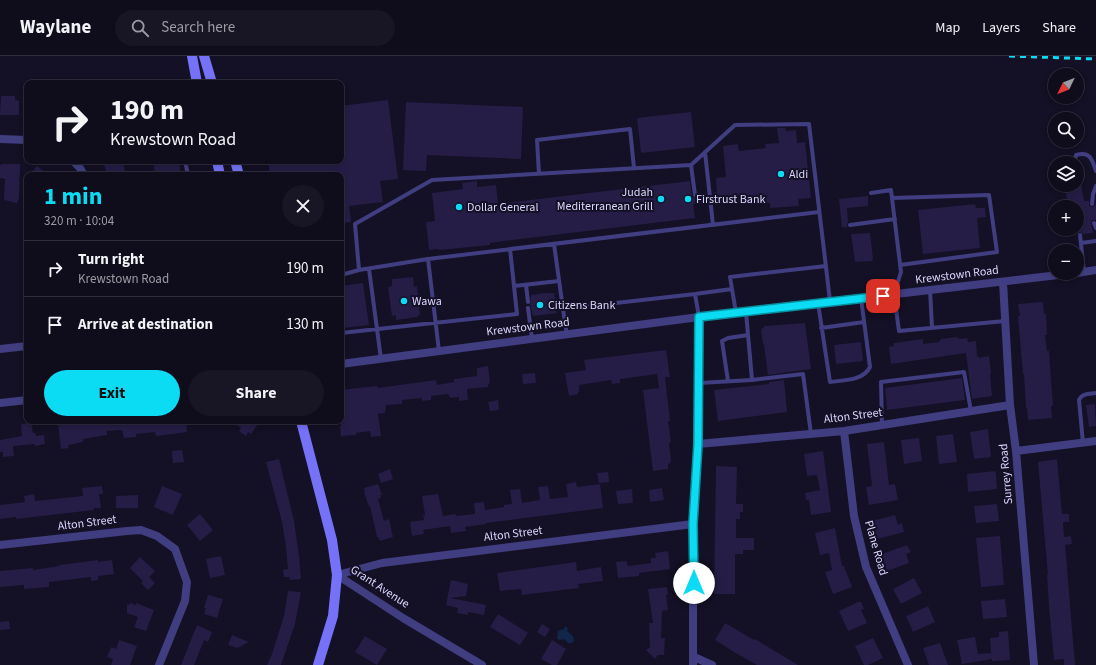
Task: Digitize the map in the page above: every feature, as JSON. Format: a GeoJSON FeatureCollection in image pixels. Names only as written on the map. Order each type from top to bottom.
{"type":"FeatureCollection","features":[{"type":"Feature","properties":{"kind":"main road"},"geometry":{"type":"LineString","coordinates":[[192,56],[196,80]]}},
{"type":"Feature","properties":{"kind":"main road"},"geometry":{"type":"LineString","coordinates":[[204,56],[211,80]]}},
{"type":"Feature","properties":{"kind":"main road","name":"Grant Avenue"},"geometry":{"type":"LineString","coordinates":[[302,424],[332,540],[337,575]]}},
{"type":"Feature","properties":{"kind":"main road"},"geometry":{"type":"LineString","coordinates":[[318,665],[333,616],[337,575]]}},
{"type":"Feature","properties":{"kind":"street"},"geometry":{"type":"LineString","coordinates":[[0,139],[24,140]]}},
{"type":"Feature","properties":{"kind":"street"},"geometry":{"type":"LineString","coordinates":[[76,164],[82,172]]}},
{"type":"Feature","properties":{"kind":"street","name":"Krewstown Road"},"geometry":{"type":"LineString","coordinates":[[1084,272],[1096,270]]}},
{"type":"Feature","properties":{"kind":"street","name":"Krewstown Road"},"geometry":{"type":"LineString","coordinates":[[344,364],[699,317],[1048,277]]}},
{"type":"Feature","properties":{"kind":"street","name":"Surrey Road"},"geometry":{"type":"LineString","coordinates":[[1003,282],[1010,405],[1016,451],[1034,665]]}},
{"type":"Feature","properties":{"kind":"street"},"geometry":{"type":"LineString","coordinates":[[699,317],[698,444],[693,524],[693,661],[712,665]]}},
{"type":"Feature","properties":{"kind":"street"},"geometry":{"type":"LineString","coordinates":[[0,349],[24,346]]}},
{"type":"Feature","properties":{"kind":"street"},"geometry":{"type":"LineString","coordinates":[[0,403],[24,400]]}},
{"type":"Feature","properties":{"kind":"street","name":"Alton Street"},"geometry":{"type":"LineString","coordinates":[[698,444],[844,431],[1010,405]]}},
{"type":"Feature","properties":{"kind":"street","name":"Plane Road"},"geometry":{"type":"LineString","coordinates":[[844,431],[854,516],[866,567],[908,665]]}},
{"type":"Feature","properties":{"kind":"street"},"geometry":{"type":"LineString","coordinates":[[1016,451],[1096,441]]}},
{"type":"Feature","properties":{"kind":"street","name":"Alton Street"},"geometry":{"type":"LineString","coordinates":[[337,575],[382,563],[693,524]]}},
{"type":"Feature","properties":{"kind":"street","name":"Alton Street"},"geometry":{"type":"LineString","coordinates":[[0,545],[140,530],[157,536],[175,549],[187,582],[185,601],[159,665]]}},
{"type":"Feature","properties":{"kind":"street","name":"Grant Avenue"},"geometry":{"type":"LineString","coordinates":[[337,575],[402,618],[482,665]]}},
{"type":"Feature","properties":{"kind":"lane"},"geometry":{"type":"LineString","coordinates":[[359,270],[355,224],[432,180],[691,165],[735,124],[809,124],[830,302]]}},
{"type":"Feature","properties":{"kind":"lane"},"geometry":{"type":"LineString","coordinates":[[539,174],[537,140],[630,129],[634,168]]}},
{"type":"Feature","properties":{"kind":"lane"},"geometry":{"type":"LineString","coordinates":[[705,152],[713,225]]}},
{"type":"Feature","properties":{"kind":"lane"},"geometry":{"type":"LineString","coordinates":[[1076,156],[1082,154],[1088,155],[1092,160],[1096,171]]}},
{"type":"Feature","properties":{"kind":"lane"},"geometry":{"type":"LineString","coordinates":[[691,165],[695,195]]}},
{"type":"Feature","properties":{"kind":"lane"},"geometry":{"type":"LineString","coordinates":[[1092,204],[1096,186]]}},
{"type":"Feature","properties":{"kind":"lane"},"geometry":{"type":"LineString","coordinates":[[871,193],[891,190],[901,272],[894,294],[899,330],[1005,321]]}},
{"type":"Feature","properties":{"kind":"lane"},"geometry":{"type":"LineString","coordinates":[[892,198],[989,196],[997,252],[900,265]]}},
{"type":"Feature","properties":{"kind":"lane"},"geometry":{"type":"LineString","coordinates":[[344,274],[359,270],[428,259],[819,212]]}},
{"type":"Feature","properties":{"kind":"lane"},"geometry":{"type":"LineString","coordinates":[[850,225],[895,219]]}},
{"type":"Feature","properties":{"kind":"lane"},"geometry":{"type":"LineString","coordinates":[[1094,223],[1096,228]]}},
{"type":"Feature","properties":{"kind":"lane"},"geometry":{"type":"LineString","coordinates":[[1080,236],[1081,242],[1096,240]]}},
{"type":"Feature","properties":{"kind":"lane"},"geometry":{"type":"LineString","coordinates":[[554,244],[567,334]]}},
{"type":"Feature","properties":{"kind":"lane"},"geometry":{"type":"LineString","coordinates":[[344,333],[517,314],[510,249]]}},
{"type":"Feature","properties":{"kind":"lane"},"geometry":{"type":"LineString","coordinates":[[428,259],[439,351]]}},
{"type":"Feature","properties":{"kind":"lane"},"geometry":{"type":"LineString","coordinates":[[736,313],[730,277],[826,266]]}},
{"type":"Feature","properties":{"kind":"lane"},"geometry":{"type":"LineString","coordinates":[[368,269],[381,359]]}},
{"type":"Feature","properties":{"kind":"lane"},"geometry":{"type":"LineString","coordinates":[[514,286],[526,286],[559,281]]}},
{"type":"Feature","properties":{"kind":"lane"},"geometry":{"type":"LineString","coordinates":[[526,286],[528,302]]}},
{"type":"Feature","properties":{"kind":"lane"},"geometry":{"type":"LineString","coordinates":[[563,309],[732,289]]}},
{"type":"Feature","properties":{"kind":"lane"},"geometry":{"type":"LineString","coordinates":[[930,290],[932,327]]}},
{"type":"Feature","properties":{"kind":"lane"},"geometry":{"type":"LineString","coordinates":[[695,294],[699,317]]}},
{"type":"Feature","properties":{"kind":"lane"},"geometry":{"type":"LineString","coordinates":[[818,303],[830,382],[860,378],[867,374],[870,367],[861,298]]}},
{"type":"Feature","properties":{"kind":"lane"},"geometry":{"type":"LineString","coordinates":[[528,308],[532,339]]}},
{"type":"Feature","properties":{"kind":"lane"},"geometry":{"type":"LineString","coordinates":[[746,312],[752,380]]}},
{"type":"Feature","properties":{"kind":"lane"},"geometry":{"type":"LineString","coordinates":[[821,328],[864,322]]}},
{"type":"Feature","properties":{"kind":"lane"},"geometry":{"type":"LineString","coordinates":[[728,381],[722,341],[728,338],[748,335]]}},
{"type":"Feature","properties":{"kind":"lane"},"geometry":{"type":"LineString","coordinates":[[882,425],[882,382],[964,372],[971,411]]}},
{"type":"Feature","properties":{"kind":"lane"},"geometry":{"type":"LineString","coordinates":[[698,382],[752,380],[803,374],[811,434]]}},
{"type":"Feature","properties":{"kind":"lane"},"geometry":{"type":"LineString","coordinates":[[1083,443],[1079,400],[1084,394],[1096,393]]}},
{"type":"Feature","properties":{"kind":"water"},"geometry":{"type":"Polygon","coordinates":[[[565,626],[568,628],[567,631],[573,636],[574,640],[572,643],[568,643],[564,639],[557,639],[558,631],[564,629],[565,626]]]}},
{"type":"Feature","properties":{"kind":"building"},"geometry":{"type":"Polygon","coordinates":[[[1,96],[15,96],[15,100],[19,101],[19,115],[0,115],[1,96]]]}},
{"type":"Feature","properties":{"kind":"building"},"geometry":{"type":"Polygon","coordinates":[[[388,100],[398,179],[380,181],[383,202],[349,206],[351,222],[344,223],[344,172],[270,172],[268,164],[344,164],[344,106],[388,100]]]}},
{"type":"Feature","properties":{"kind":"building"},"geometry":{"type":"Polygon","coordinates":[[[406,102],[523,107],[521,159],[427,155],[426,171],[403,170],[406,102]]]}},
{"type":"Feature","properties":{"kind":"building"},"geometry":{"type":"Polygon","coordinates":[[[691,112],[695,147],[641,153],[637,118],[691,112]]]}},
{"type":"Feature","properties":{"kind":"building","name":"Aldi"},"geometry":{"type":"Polygon","coordinates":[[[777,128],[785,128],[786,131],[796,130],[797,143],[805,142],[811,198],[798,199],[799,206],[770,208],[770,203],[752,205],[752,201],[718,204],[718,200],[714,201],[713,193],[717,192],[716,178],[726,177],[723,146],[738,144],[739,151],[766,148],[765,144],[779,143],[777,128]]]}},
{"type":"Feature","properties":{"kind":"building"},"geometry":{"type":"Polygon","coordinates":[[[20,164],[19,198],[17,203],[4,200],[5,179],[0,178],[0,165],[20,164]]]}},
{"type":"Feature","properties":{"kind":"building"},"geometry":{"type":"Polygon","coordinates":[[[103,164],[123,164],[125,172],[107,172],[103,164]]]}},
{"type":"Feature","properties":{"kind":"building"},"geometry":{"type":"Polygon","coordinates":[[[179,164],[181,172],[155,172],[154,165],[179,164]]]}},
{"type":"Feature","properties":{"kind":"building"},"geometry":{"type":"Polygon","coordinates":[[[37,166],[45,172],[32,172],[37,166]]]}},
{"type":"Feature","properties":{"kind":"building"},"geometry":{"type":"Polygon","coordinates":[[[477,181],[477,187],[496,185],[498,204],[690,181],[692,197],[696,198],[698,194],[706,193],[707,202],[693,204],[695,218],[503,241],[490,243],[490,245],[429,250],[426,222],[435,221],[432,193],[463,189],[462,183],[477,181]]]}},
{"type":"Feature","properties":{"kind":"building"},"geometry":{"type":"Polygon","coordinates":[[[1066,192],[1082,192],[1084,200],[1067,200],[1066,192]]]}},
{"type":"Feature","properties":{"kind":"building"},"geometry":{"type":"Polygon","coordinates":[[[868,196],[868,206],[847,208],[847,227],[842,227],[839,199],[868,196]]]}},
{"type":"Feature","properties":{"kind":"building"},"geometry":{"type":"Polygon","coordinates":[[[1084,201],[1089,201],[1089,205],[1091,207],[1095,206],[1096,203],[1096,220],[1092,220],[1091,223],[1093,233],[1084,234],[1084,201]]]}},
{"type":"Feature","properties":{"kind":"building"},"geometry":{"type":"Polygon","coordinates":[[[975,204],[976,208],[985,208],[986,217],[977,218],[980,248],[923,254],[918,210],[975,204]]]}},
{"type":"Feature","properties":{"kind":"building"},"geometry":{"type":"Polygon","coordinates":[[[870,233],[872,261],[855,262],[851,234],[870,233]]]}},
{"type":"Feature","properties":{"kind":"building","name":"Wawa"},"geometry":{"type":"Polygon","coordinates":[[[413,277],[414,287],[417,286],[420,315],[418,315],[418,317],[396,320],[396,315],[392,316],[388,287],[392,286],[392,279],[413,277]]]}},
{"type":"Feature","properties":{"kind":"building"},"geometry":{"type":"Polygon","coordinates":[[[363,283],[369,325],[344,328],[344,286],[363,283]]]}},
{"type":"Feature","properties":{"kind":"building","name":"Citizens Bank"},"geometry":{"type":"Polygon","coordinates":[[[554,293],[557,313],[533,316],[530,304],[531,295],[554,293]]]}},
{"type":"Feature","properties":{"kind":"building"},"geometry":{"type":"Polygon","coordinates":[[[1043,302],[1044,314],[1046,314],[1047,335],[1045,335],[1047,351],[1049,351],[1053,406],[1051,406],[1052,418],[1028,420],[1018,304],[1043,302]]]}},
{"type":"Feature","properties":{"kind":"building"},"geometry":{"type":"Polygon","coordinates":[[[805,323],[811,369],[768,375],[761,331],[762,329],[765,326],[805,323]]]}},
{"type":"Feature","properties":{"kind":"building"},"geometry":{"type":"Polygon","coordinates":[[[957,337],[960,339],[967,338],[968,342],[976,341],[977,357],[989,356],[992,396],[972,399],[966,353],[891,364],[889,347],[894,346],[894,343],[923,339],[923,344],[939,342],[941,339],[957,337]]]}},
{"type":"Feature","properties":{"kind":"building"},"geometry":{"type":"Polygon","coordinates":[[[861,342],[863,361],[836,364],[834,345],[861,342]]]}},
{"type":"Feature","properties":{"kind":"building"},"geometry":{"type":"Polygon","coordinates":[[[666,350],[670,377],[665,377],[670,421],[668,421],[671,442],[669,443],[671,461],[668,464],[668,469],[653,471],[643,390],[659,388],[657,374],[620,379],[620,383],[612,384],[611,380],[579,385],[578,394],[569,396],[565,373],[586,370],[584,360],[666,350]]]}},
{"type":"Feature","properties":{"kind":"building"},"geometry":{"type":"Polygon","coordinates":[[[488,366],[490,383],[488,384],[488,387],[467,389],[468,400],[459,401],[459,397],[450,398],[448,394],[431,396],[431,400],[422,401],[422,398],[402,400],[402,404],[386,405],[385,413],[378,414],[381,436],[371,437],[370,431],[356,433],[356,435],[341,436],[340,426],[341,424],[344,424],[344,390],[377,386],[378,388],[436,380],[437,385],[454,382],[454,379],[477,376],[477,368],[488,366]]]}},
{"type":"Feature","properties":{"kind":"building"},"geometry":{"type":"Polygon","coordinates":[[[535,373],[536,383],[523,384],[522,374],[535,373]]]}},
{"type":"Feature","properties":{"kind":"building"},"geometry":{"type":"Polygon","coordinates":[[[962,378],[965,400],[887,410],[885,388],[962,378]]]}},
{"type":"Feature","properties":{"kind":"building"},"geometry":{"type":"Polygon","coordinates":[[[784,380],[787,412],[718,421],[714,390],[769,384],[769,382],[784,380]]]}},
{"type":"Feature","properties":{"kind":"building"},"geometry":{"type":"Polygon","coordinates":[[[498,400],[499,410],[490,411],[488,402],[498,400]]]}},
{"type":"Feature","properties":{"kind":"building"},"geometry":{"type":"Polygon","coordinates":[[[1095,404],[1096,426],[1089,427],[1086,405],[1095,404]]]}},
{"type":"Feature","properties":{"kind":"building"},"geometry":{"type":"Polygon","coordinates":[[[21,424],[31,424],[33,433],[35,433],[36,436],[44,435],[45,444],[35,446],[35,444],[13,446],[14,456],[3,457],[3,452],[0,452],[0,440],[22,436],[21,424]]]}},
{"type":"Feature","properties":{"kind":"building"},"geometry":{"type":"Polygon","coordinates":[[[58,424],[186,424],[187,432],[156,436],[155,432],[136,434],[136,437],[124,438],[122,430],[107,431],[107,435],[83,439],[83,442],[68,445],[69,448],[61,449],[58,424]]]}},
{"type":"Feature","properties":{"kind":"building"},"geometry":{"type":"Polygon","coordinates":[[[235,424],[258,424],[251,434],[248,432],[246,436],[239,431],[241,428],[235,424]]]}},
{"type":"Feature","properties":{"kind":"building"},"geometry":{"type":"Polygon","coordinates":[[[988,429],[991,457],[974,459],[970,432],[988,429]]]}},
{"type":"Feature","properties":{"kind":"building"},"geometry":{"type":"Polygon","coordinates":[[[953,434],[957,462],[939,464],[936,436],[953,434]]]}},
{"type":"Feature","properties":{"kind":"building"},"geometry":{"type":"Polygon","coordinates":[[[919,438],[922,461],[904,464],[901,440],[919,438]]]}},
{"type":"Feature","properties":{"kind":"building"},"geometry":{"type":"Polygon","coordinates":[[[884,442],[889,485],[895,484],[898,500],[869,505],[866,487],[872,486],[867,444],[884,442]]]}},
{"type":"Feature","properties":{"kind":"building"},"geometry":{"type":"Polygon","coordinates":[[[182,450],[184,462],[173,463],[172,451],[182,450]]]}},
{"type":"Feature","properties":{"kind":"building"},"geometry":{"type":"Polygon","coordinates":[[[823,451],[831,512],[811,515],[809,500],[806,500],[805,493],[820,490],[817,475],[807,476],[804,454],[823,451]]]}},
{"type":"Feature","properties":{"kind":"building"},"geometry":{"type":"Polygon","coordinates":[[[279,459],[294,521],[301,579],[289,580],[290,577],[284,577],[283,570],[288,569],[286,547],[282,522],[266,462],[279,459]]]}},
{"type":"Feature","properties":{"kind":"building"},"geometry":{"type":"Polygon","coordinates":[[[1057,459],[1062,514],[1069,514],[1069,522],[1063,522],[1064,537],[1071,536],[1072,544],[1065,545],[1075,665],[1064,665],[1064,659],[1054,660],[1049,606],[1048,575],[1038,462],[1057,459]]]}},
{"type":"Feature","properties":{"kind":"building"},"geometry":{"type":"Polygon","coordinates":[[[716,466],[737,467],[736,504],[743,504],[743,512],[740,512],[740,519],[736,519],[736,538],[754,538],[754,550],[743,550],[743,554],[735,554],[735,594],[714,594],[716,466]]]}},
{"type":"Feature","properties":{"kind":"building"},"geometry":{"type":"Polygon","coordinates":[[[390,469],[393,479],[381,483],[378,474],[390,469]]]}},
{"type":"Feature","properties":{"kind":"building"},"geometry":{"type":"Polygon","coordinates":[[[995,471],[997,489],[968,492],[967,474],[995,471]]]}},
{"type":"Feature","properties":{"kind":"building"},"geometry":{"type":"Polygon","coordinates":[[[608,472],[609,482],[599,483],[597,473],[608,472]]]}},
{"type":"Feature","properties":{"kind":"building"},"geometry":{"type":"Polygon","coordinates":[[[576,482],[577,487],[600,484],[603,508],[486,523],[465,527],[466,531],[451,533],[450,526],[423,530],[424,534],[412,536],[410,522],[424,520],[423,515],[425,515],[422,496],[438,494],[443,516],[455,514],[456,516],[475,514],[474,503],[484,502],[485,510],[512,504],[510,490],[520,489],[522,503],[540,500],[538,487],[548,486],[550,499],[568,497],[566,484],[576,482]]]}},
{"type":"Feature","properties":{"kind":"building"},"geometry":{"type":"Polygon","coordinates":[[[378,484],[382,495],[380,495],[381,498],[378,499],[384,521],[389,519],[393,537],[380,541],[377,537],[370,506],[369,507],[364,492],[364,488],[378,484]]]}},
{"type":"Feature","properties":{"kind":"building"},"geometry":{"type":"Polygon","coordinates":[[[102,486],[103,494],[99,494],[101,508],[16,519],[16,517],[0,519],[0,505],[25,502],[24,496],[34,494],[35,501],[83,496],[82,488],[102,486]]]}},
{"type":"Feature","properties":{"kind":"building"},"geometry":{"type":"Polygon","coordinates":[[[162,486],[182,494],[173,515],[154,507],[162,486]]]}},
{"type":"Feature","properties":{"kind":"building"},"geometry":{"type":"Polygon","coordinates":[[[662,488],[664,500],[650,502],[649,490],[662,488]]]}},
{"type":"Feature","properties":{"kind":"building"},"geometry":{"type":"Polygon","coordinates":[[[632,489],[633,503],[618,504],[616,491],[632,489]]]}},
{"type":"Feature","properties":{"kind":"building"},"geometry":{"type":"Polygon","coordinates":[[[138,495],[138,508],[116,508],[116,496],[138,495]]]}},
{"type":"Feature","properties":{"kind":"building"},"geometry":{"type":"Polygon","coordinates":[[[997,504],[999,521],[976,523],[974,506],[997,504]]]}},
{"type":"Feature","properties":{"kind":"building"},"geometry":{"type":"Polygon","coordinates":[[[200,514],[213,530],[200,541],[187,525],[200,514]]]}},
{"type":"Feature","properties":{"kind":"building"},"geometry":{"type":"Polygon","coordinates":[[[895,515],[898,525],[902,523],[904,532],[877,539],[872,521],[895,515]]]}},
{"type":"Feature","properties":{"kind":"building"},"geometry":{"type":"Polygon","coordinates":[[[835,528],[842,566],[844,566],[852,587],[833,594],[825,572],[832,570],[829,553],[820,555],[815,533],[835,528]]]}},
{"type":"Feature","properties":{"kind":"building"},"geometry":{"type":"Polygon","coordinates":[[[1000,536],[1004,585],[981,587],[976,538],[1000,536]]]}},
{"type":"Feature","properties":{"kind":"building"},"geometry":{"type":"Polygon","coordinates":[[[907,545],[911,552],[906,554],[909,563],[887,571],[882,554],[907,545]]]}},
{"type":"Feature","properties":{"kind":"building"},"geometry":{"type":"Polygon","coordinates":[[[668,551],[670,569],[639,573],[639,576],[618,578],[616,562],[626,561],[628,566],[651,563],[651,558],[656,558],[655,553],[668,551]]]}},
{"type":"Feature","properties":{"kind":"building"},"geometry":{"type":"Polygon","coordinates":[[[221,556],[225,575],[210,578],[206,559],[221,556]]]}},
{"type":"Feature","properties":{"kind":"building"},"geometry":{"type":"Polygon","coordinates":[[[140,557],[155,571],[149,577],[155,583],[148,590],[141,583],[143,581],[130,568],[140,557]]]}},
{"type":"Feature","properties":{"kind":"building"},"geometry":{"type":"Polygon","coordinates":[[[98,560],[98,562],[112,560],[114,574],[98,576],[98,580],[91,581],[91,577],[49,582],[49,587],[24,589],[24,585],[0,587],[0,571],[33,568],[33,570],[98,560]]]}},
{"type":"Feature","properties":{"kind":"building"},"geometry":{"type":"Polygon","coordinates":[[[576,562],[577,571],[601,567],[603,581],[578,584],[579,588],[522,595],[521,589],[500,591],[497,573],[576,562]]]}},
{"type":"Feature","properties":{"kind":"building"},"geometry":{"type":"Polygon","coordinates":[[[914,578],[922,593],[901,604],[893,589],[914,578]]]}},
{"type":"Feature","properties":{"kind":"building"},"geometry":{"type":"Polygon","coordinates":[[[451,580],[468,584],[466,596],[450,598],[486,605],[484,615],[468,612],[468,615],[457,613],[458,608],[446,605],[451,580]]]}},
{"type":"Feature","properties":{"kind":"building"},"geometry":{"type":"Polygon","coordinates":[[[667,587],[668,595],[666,595],[668,610],[662,611],[661,638],[665,638],[664,655],[658,655],[655,659],[646,650],[650,647],[649,623],[653,623],[648,589],[667,587]]]}},
{"type":"Feature","properties":{"kind":"building"},"geometry":{"type":"Polygon","coordinates":[[[288,591],[301,592],[295,624],[281,665],[267,665],[284,616],[288,591]]]}},
{"type":"Feature","properties":{"kind":"building"},"geometry":{"type":"Polygon","coordinates":[[[208,595],[223,599],[217,618],[204,614],[206,608],[204,608],[208,595]]]}},
{"type":"Feature","properties":{"kind":"building"},"geometry":{"type":"Polygon","coordinates":[[[1005,599],[1007,617],[983,619],[981,601],[1005,599]]]}},
{"type":"Feature","properties":{"kind":"building"},"geometry":{"type":"Polygon","coordinates":[[[861,602],[864,609],[861,610],[867,623],[848,631],[839,611],[861,602]]]}},
{"type":"Feature","properties":{"kind":"building"},"geometry":{"type":"Polygon","coordinates":[[[130,603],[136,605],[136,603],[154,610],[146,631],[134,627],[138,617],[127,613],[127,604],[129,605],[130,603]]]}},
{"type":"Feature","properties":{"kind":"building"},"geometry":{"type":"Polygon","coordinates":[[[928,606],[935,622],[913,632],[906,616],[928,606]]]}},
{"type":"Feature","properties":{"kind":"building"},"geometry":{"type":"Polygon","coordinates":[[[498,614],[528,633],[520,645],[490,627],[498,614]]]}},
{"type":"Feature","properties":{"kind":"building"},"geometry":{"type":"Polygon","coordinates":[[[9,621],[10,629],[0,630],[0,622],[9,621]]]}},
{"type":"Feature","properties":{"kind":"building"},"geometry":{"type":"Polygon","coordinates":[[[725,623],[798,665],[757,665],[734,652],[715,640],[725,623]]]}},
{"type":"Feature","properties":{"kind":"building"},"geometry":{"type":"Polygon","coordinates":[[[542,624],[550,629],[545,637],[537,632],[542,624]]]}},
{"type":"Feature","properties":{"kind":"building"},"geometry":{"type":"Polygon","coordinates":[[[197,625],[212,632],[208,642],[204,640],[194,665],[181,665],[197,625]]]}},
{"type":"Feature","properties":{"kind":"building"},"geometry":{"type":"Polygon","coordinates":[[[1008,631],[1010,660],[992,661],[992,659],[962,664],[957,640],[975,637],[978,654],[991,653],[990,638],[999,637],[999,632],[1008,631]]]}},
{"type":"Feature","properties":{"kind":"building"},"geometry":{"type":"Polygon","coordinates":[[[232,635],[249,642],[237,648],[228,645],[232,635]]]}},
{"type":"Feature","properties":{"kind":"building"},"geometry":{"type":"Polygon","coordinates":[[[365,636],[387,649],[377,665],[355,652],[365,636]]]}},
{"type":"Feature","properties":{"kind":"building"},"geometry":{"type":"Polygon","coordinates":[[[873,638],[883,658],[868,665],[864,665],[855,646],[873,638]]]}},
{"type":"Feature","properties":{"kind":"building"},"geometry":{"type":"Polygon","coordinates":[[[119,640],[137,646],[130,665],[111,665],[113,659],[107,657],[111,647],[116,649],[119,640]]]}},
{"type":"Feature","properties":{"kind":"building"},"geometry":{"type":"Polygon","coordinates":[[[552,640],[566,649],[557,665],[552,665],[541,659],[552,640]]]}},
{"type":"Feature","properties":{"kind":"building"},"geometry":{"type":"Polygon","coordinates":[[[940,643],[948,665],[929,665],[923,648],[940,643]]]}},
{"type":"Feature","properties":{"kind":"railway"},"geometry":{"type":"LineString","coordinates":[[1009,56],[1096,59]]}},
{"type":"Feature","properties":{"kind":"place","name":"Aldi"},"geometry":{"type":"Point","coordinates":[781,174]}},
{"type":"Feature","properties":{"kind":"place","name":"Judah Mediterranean Grill"},"geometry":{"type":"Point","coordinates":[661,199]}},
{"type":"Feature","properties":{"kind":"place","name":"Firstrust Bank"},"geometry":{"type":"Point","coordinates":[688,199]}},
{"type":"Feature","properties":{"kind":"place","name":"Dollar General"},"geometry":{"type":"Point","coordinates":[459,207]}},
{"type":"Feature","properties":{"kind":"place","name":"Wawa"},"geometry":{"type":"Point","coordinates":[404,301]}},
{"type":"Feature","properties":{"kind":"place","name":"Citizens Bank"},"geometry":{"type":"Point","coordinates":[540,305]}},
{"type":"Feature","properties":{"kind":"route"},"geometry":{"type":"LineString","coordinates":[[694,583],[693,524],[698,444],[699,317],[883,296]]}}]}
